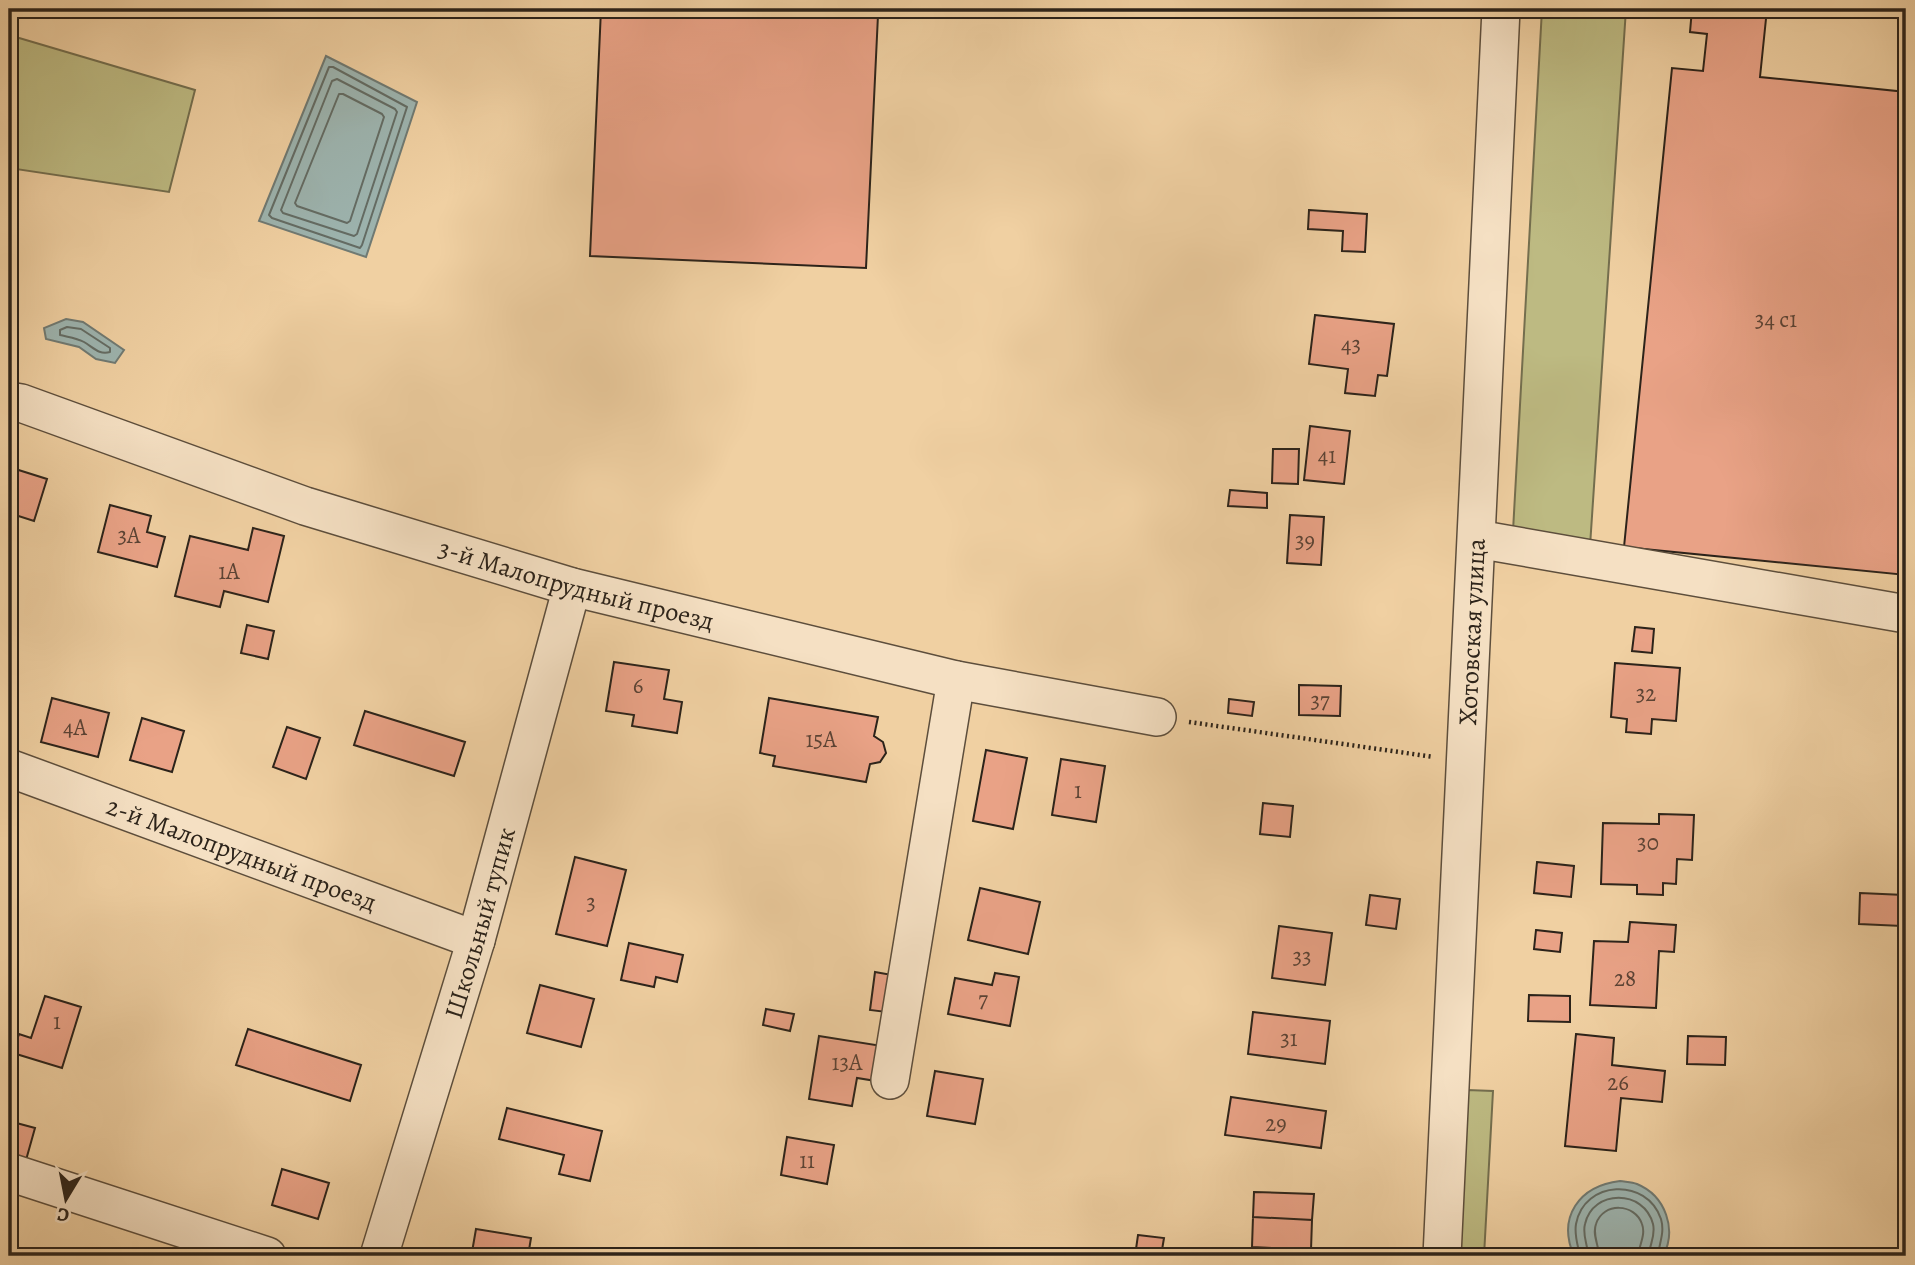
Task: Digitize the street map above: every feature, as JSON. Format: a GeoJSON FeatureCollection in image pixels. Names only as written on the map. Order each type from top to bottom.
{"type":"FeatureCollection","features":[{"type":"Feature","properties":{"kind":"street","name":"Хотовская улица"},"geometry":{"type":"LineString","coordinates":[[1442,1256],[1501,9]]}},
{"type":"Feature","properties":{"kind":"street","name":"3-й Малопрудный проезд"},"geometry":{"type":"LineString","coordinates":[[9,401],[21,403],[305,506],[572,587],[956,680],[1157,718]]}},
{"type":"Feature","properties":{"kind":"street"},"geometry":{"type":"LineString","coordinates":[[1477,539],[1906,614]]}},
{"type":"Feature","properties":{"kind":"street","name":"Школьный тупик"},"geometry":{"type":"LineString","coordinates":[[379,1256],[476,940],[572,587]]}},
{"type":"Feature","properties":{"kind":"street"},"geometry":{"type":"LineString","coordinates":[[890,1080],[956,680]]}},
{"type":"Feature","properties":{"kind":"street","name":"2-й Малопрудный проезд"},"geometry":{"type":"LineString","coordinates":[[9,768],[476,940]]}},
{"type":"Feature","properties":{"kind":"street"},"geometry":{"type":"LineString","coordinates":[[9,1172],[267,1256]]}},
{"type":"Feature","properties":{"kind":"path"},"geometry":{"type":"LineString","coordinates":[[1157,718],[1445,759],[1466,759]]}},
{"type":"Feature","properties":{"kind":"shaded area"},"geometry":{"type":"Polygon","coordinates":[[[1542,9],[1626,9],[1590,546],[1513,531],[1542,9]]]}},
{"type":"Feature","properties":{"kind":"shaded area"},"geometry":{"type":"Polygon","coordinates":[[[9,35],[195,90],[169,192],[9,168],[9,35]]]}},
{"type":"Feature","properties":{"kind":"shaded area"},"geometry":{"type":"Polygon","coordinates":[[[1467,1090],[1493,1091],[1484,1256],[1458,1256],[1467,1090]]]}},
{"type":"Feature","properties":{"kind":"water"},"geometry":{"type":"Polygon","coordinates":[[[326,56],[417,102],[366,257],[259,221],[326,56]]]}},
{"type":"Feature","properties":{"kind":"water"},"geometry":{"type":"Polygon","coordinates":[[[66,319],[83,322],[124,350],[115,363],[96,359],[79,347],[46,339],[44,328],[66,319]]]}},
{"type":"Feature","properties":{"kind":"water"},"geometry":{"type":"Polygon","coordinates":[[[1620,1181],[1635,1183],[1647,1189],[1662,1205],[1669,1225],[1663,1256],[1574,1256],[1568,1229],[1575,1206],[1593,1189],[1620,1181]]]}},
{"type":"Feature","properties":{"kind":"building"},"geometry":{"type":"Polygon","coordinates":[[[601,9],[738,9],[878,15],[866,268],[590,256],[601,9]]]}},
{"type":"Feature","properties":{"kind":"building"},"geometry":{"type":"Polygon","coordinates":[[[1692,9],[1767,9],[1760,77],[1906,92],[1906,575],[1624,547],[1672,68],[1703,71],[1707,34],[1690,32],[1692,9]]]}},
{"type":"Feature","properties":{"kind":"building"},"geometry":{"type":"Polygon","coordinates":[[[1309,210],[1367,214],[1365,252],[1342,251],[1343,231],[1308,229],[1309,210]]]}},
{"type":"Feature","properties":{"kind":"building"},"geometry":{"type":"Polygon","coordinates":[[[1315,315],[1394,324],[1387,376],[1378,375],[1375,396],[1345,393],[1348,369],[1309,364],[1315,315]]]}},
{"type":"Feature","properties":{"kind":"building"},"geometry":{"type":"Polygon","coordinates":[[[1310,426],[1350,431],[1344,484],[1304,480],[1310,426]]]}},
{"type":"Feature","properties":{"kind":"building"},"geometry":{"type":"Polygon","coordinates":[[[1273,449],[1299,449],[1298,484],[1272,483],[1273,449]]]}},
{"type":"Feature","properties":{"kind":"building"},"geometry":{"type":"Polygon","coordinates":[[[9,467],[47,479],[34,521],[9,513],[9,467]]]}},
{"type":"Feature","properties":{"kind":"building"},"geometry":{"type":"Polygon","coordinates":[[[1230,490],[1267,493],[1267,508],[1228,506],[1230,490]]]}},
{"type":"Feature","properties":{"kind":"building"},"geometry":{"type":"Polygon","coordinates":[[[110,505],[151,516],[147,532],[165,537],[157,567],[98,552],[110,505]]]}},
{"type":"Feature","properties":{"kind":"building"},"geometry":{"type":"Polygon","coordinates":[[[1290,515],[1324,517],[1321,565],[1287,563],[1290,515]]]}},
{"type":"Feature","properties":{"kind":"building"},"geometry":{"type":"Polygon","coordinates":[[[253,528],[284,536],[268,602],[224,591],[220,607],[175,596],[190,536],[248,550],[253,528]]]}},
{"type":"Feature","properties":{"kind":"building"},"geometry":{"type":"Polygon","coordinates":[[[247,625],[274,631],[268,659],[241,653],[247,625]]]}},
{"type":"Feature","properties":{"kind":"building"},"geometry":{"type":"Polygon","coordinates":[[[1635,627],[1654,629],[1652,653],[1632,651],[1635,627]]]}},
{"type":"Feature","properties":{"kind":"building"},"geometry":{"type":"Polygon","coordinates":[[[614,662],[669,670],[664,699],[682,702],[677,733],[632,726],[634,715],[606,711],[614,662]]]}},
{"type":"Feature","properties":{"kind":"building"},"geometry":{"type":"Polygon","coordinates":[[[1615,663],[1680,668],[1676,721],[1652,719],[1651,734],[1626,732],[1627,719],[1611,717],[1615,663]]]}},
{"type":"Feature","properties":{"kind":"building"},"geometry":{"type":"Polygon","coordinates":[[[1299,685],[1341,686],[1340,716],[1299,715],[1299,685]]]}},
{"type":"Feature","properties":{"kind":"building"},"geometry":{"type":"Polygon","coordinates":[[[52,698],[109,713],[98,757],[41,742],[52,698]]]}},
{"type":"Feature","properties":{"kind":"building"},"geometry":{"type":"Polygon","coordinates":[[[769,698],[878,717],[874,736],[883,742],[886,753],[880,762],[870,764],[866,782],[773,766],[775,756],[760,753],[769,698]]]}},
{"type":"Feature","properties":{"kind":"building"},"geometry":{"type":"Polygon","coordinates":[[[1229,699],[1254,702],[1252,716],[1228,713],[1229,699]]]}},
{"type":"Feature","properties":{"kind":"building"},"geometry":{"type":"Polygon","coordinates":[[[365,711],[465,742],[454,776],[354,745],[365,711]]]}},
{"type":"Feature","properties":{"kind":"building"},"geometry":{"type":"Polygon","coordinates":[[[142,718],[184,731],[172,772],[130,760],[142,718]]]}},
{"type":"Feature","properties":{"kind":"building"},"geometry":{"type":"Polygon","coordinates":[[[287,727],[320,738],[306,779],[273,767],[287,727]]]}},
{"type":"Feature","properties":{"kind":"building"},"geometry":{"type":"Polygon","coordinates":[[[986,750],[1027,758],[1013,829],[973,821],[986,750]]]}},
{"type":"Feature","properties":{"kind":"building"},"geometry":{"type":"Polygon","coordinates":[[[1061,759],[1105,766],[1096,822],[1052,815],[1061,759]]]}},
{"type":"Feature","properties":{"kind":"building"},"geometry":{"type":"Polygon","coordinates":[[[1263,803],[1293,806],[1290,837],[1260,834],[1263,803]]]}},
{"type":"Feature","properties":{"kind":"building"},"geometry":{"type":"Polygon","coordinates":[[[1659,814],[1694,815],[1692,860],[1677,859],[1676,884],[1663,883],[1663,895],[1637,894],[1637,885],[1601,884],[1603,823],[1659,824],[1659,814]]]}},
{"type":"Feature","properties":{"kind":"building"},"geometry":{"type":"Polygon","coordinates":[[[575,857],[626,870],[607,946],[556,934],[575,857]]]}},
{"type":"Feature","properties":{"kind":"building"},"geometry":{"type":"Polygon","coordinates":[[[1537,862],[1574,866],[1571,897],[1534,893],[1537,862]]]}},
{"type":"Feature","properties":{"kind":"building"},"geometry":{"type":"Polygon","coordinates":[[[980,888],[1040,902],[1028,954],[968,940],[980,888]]]}},
{"type":"Feature","properties":{"kind":"building"},"geometry":{"type":"Polygon","coordinates":[[[1860,893],[1904,895],[1902,926],[1859,924],[1860,893]]]}},
{"type":"Feature","properties":{"kind":"building"},"geometry":{"type":"Polygon","coordinates":[[[1370,895],[1400,899],[1396,929],[1366,925],[1370,895]]]}},
{"type":"Feature","properties":{"kind":"building"},"geometry":{"type":"Polygon","coordinates":[[[1630,922],[1676,925],[1674,952],[1659,951],[1656,1008],[1590,1005],[1594,941],[1628,942],[1630,922]]]}},
{"type":"Feature","properties":{"kind":"building"},"geometry":{"type":"Polygon","coordinates":[[[1279,926],[1332,933],[1325,985],[1272,978],[1279,926]]]}},
{"type":"Feature","properties":{"kind":"building"},"geometry":{"type":"Polygon","coordinates":[[[1536,930],[1562,933],[1560,952],[1534,949],[1536,930]]]}},
{"type":"Feature","properties":{"kind":"building"},"geometry":{"type":"Polygon","coordinates":[[[629,943],[683,955],[677,982],[656,977],[654,987],[621,980],[629,943]]]}},
{"type":"Feature","properties":{"kind":"building"},"geometry":{"type":"Polygon","coordinates":[[[875,972],[892,975],[886,1012],[870,1010],[875,972]]]}},
{"type":"Feature","properties":{"kind":"building"},"geometry":{"type":"Polygon","coordinates":[[[995,973],[1019,977],[1010,1026],[948,1014],[955,978],[992,985],[995,973]]]}},
{"type":"Feature","properties":{"kind":"building"},"geometry":{"type":"Polygon","coordinates":[[[540,985],[594,999],[581,1047],[527,1033],[540,985]]]}},
{"type":"Feature","properties":{"kind":"building"},"geometry":{"type":"Polygon","coordinates":[[[1529,995],[1570,996],[1570,1022],[1528,1021],[1529,995]]]}},
{"type":"Feature","properties":{"kind":"building"},"geometry":{"type":"Polygon","coordinates":[[[45,996],[81,1007],[62,1068],[13,1053],[19,1034],[31,1038],[45,996]]]}},
{"type":"Feature","properties":{"kind":"building"},"geometry":{"type":"Polygon","coordinates":[[[766,1009],[794,1014],[790,1031],[763,1025],[766,1009]]]}},
{"type":"Feature","properties":{"kind":"building"},"geometry":{"type":"Polygon","coordinates":[[[1253,1012],[1330,1021],[1325,1064],[1248,1054],[1253,1012]]]}},
{"type":"Feature","properties":{"kind":"building"},"geometry":{"type":"Polygon","coordinates":[[[248,1029],[361,1065],[350,1101],[236,1065],[248,1029]]]}},
{"type":"Feature","properties":{"kind":"building"},"geometry":{"type":"Polygon","coordinates":[[[1576,1034],[1614,1038],[1612,1065],[1665,1071],[1662,1102],[1621,1098],[1616,1151],[1565,1146],[1576,1034]]]}},
{"type":"Feature","properties":{"kind":"building"},"geometry":{"type":"Polygon","coordinates":[[[819,1036],[882,1046],[876,1081],[857,1078],[852,1106],[809,1099],[819,1036]]]}},
{"type":"Feature","properties":{"kind":"building"},"geometry":{"type":"Polygon","coordinates":[[[1688,1036],[1726,1037],[1725,1065],[1687,1064],[1688,1036]]]}},
{"type":"Feature","properties":{"kind":"building"},"geometry":{"type":"Polygon","coordinates":[[[935,1071],[983,1079],[975,1124],[927,1116],[935,1071]]]}},
{"type":"Feature","properties":{"kind":"building"},"geometry":{"type":"Polygon","coordinates":[[[1231,1097],[1326,1111],[1321,1148],[1225,1135],[1231,1097]]]}},
{"type":"Feature","properties":{"kind":"building"},"geometry":{"type":"Polygon","coordinates":[[[507,1108],[602,1131],[590,1181],[559,1174],[564,1155],[499,1139],[507,1108]]]}},
{"type":"Feature","properties":{"kind":"building"},"geometry":{"type":"Polygon","coordinates":[[[9,1121],[35,1128],[26,1160],[9,1156],[9,1121]]]}},
{"type":"Feature","properties":{"kind":"building"},"geometry":{"type":"Polygon","coordinates":[[[787,1137],[834,1145],[827,1184],[781,1175],[787,1137]]]}},
{"type":"Feature","properties":{"kind":"building"},"geometry":{"type":"Polygon","coordinates":[[[282,1169],[329,1183],[318,1219],[272,1205],[282,1169]]]}},
{"type":"Feature","properties":{"kind":"building"},"geometry":{"type":"Polygon","coordinates":[[[1254,1192],[1314,1194],[1312,1220],[1253,1217],[1254,1192]]]}},
{"type":"Feature","properties":{"kind":"building"},"geometry":{"type":"Polygon","coordinates":[[[1253,1217],[1312,1220],[1311,1250],[1252,1247],[1253,1217]]]}},
{"type":"Feature","properties":{"kind":"building"},"geometry":{"type":"Polygon","coordinates":[[[476,1229],[531,1238],[528,1256],[498,1256],[472,1252],[476,1229]]]}},
{"type":"Feature","properties":{"kind":"building"},"geometry":{"type":"Polygon","coordinates":[[[1138,1235],[1164,1238],[1161,1256],[1135,1256],[1138,1235]]]}}]}
